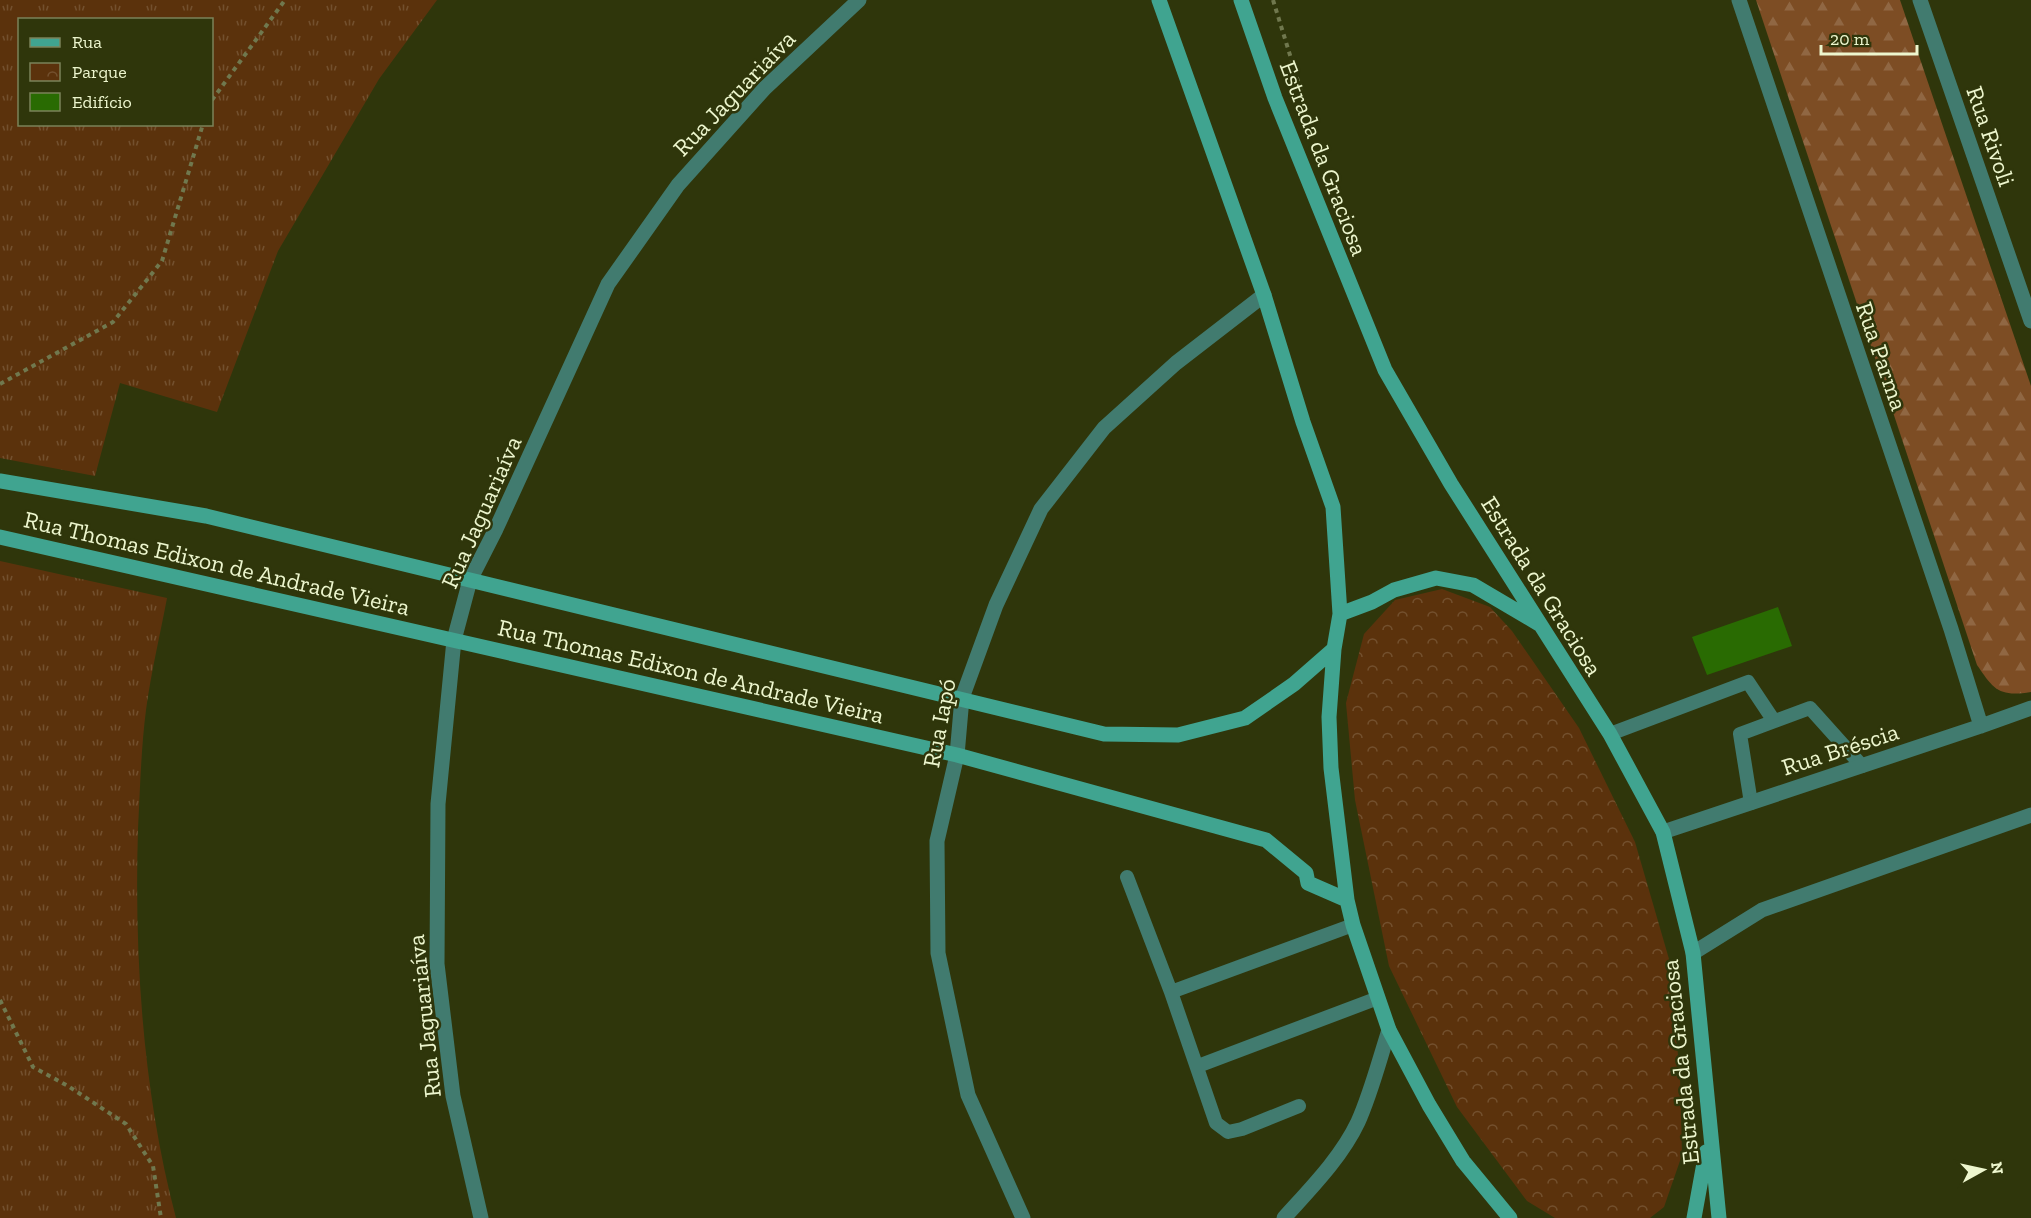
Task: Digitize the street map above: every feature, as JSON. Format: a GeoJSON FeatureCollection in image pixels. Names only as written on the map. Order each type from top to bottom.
{"type":"FeatureCollection","features":[{"type":"Feature","properties":{"kind":"main road"},"geometry":{"type":"LineString","coordinates":[[1158,0],[1264,295],[1333,507],[1340,614],[1334,649],[1329,717],[1331,768],[1347,900],[1353,925],[1389,1030],[1429,1105],[1463,1161],[1510,1218]]}},
{"type":"Feature","properties":{"kind":"main road","name":"Estrada da Graciosa"},"geometry":{"type":"LineString","coordinates":[[1241,0],[1275,98],[1385,370],[1451,484],[1610,734],[1663,832],[1693,953],[1719,1218]]}},
{"type":"Feature","properties":{"kind":"main road","name":"Rua Thomas Edixon de Andrade Vieira"},"geometry":{"type":"LineString","coordinates":[[0,481],[206,516],[1104,734],[1178,735],[1245,718],[1294,684],[1334,649]]}},
{"type":"Feature","properties":{"kind":"main road","name":"Rua Thomas Edixon de Andrade Vieira"},"geometry":{"type":"LineString","coordinates":[[0,537],[957,755],[1266,840],[1306,873],[1308,883],[1347,900]]}},
{"type":"Feature","properties":{"kind":"main road"},"geometry":{"type":"LineString","coordinates":[[1340,614],[1372,602],[1394,590],[1436,578],[1473,585],[1542,626]]}},
{"type":"Feature","properties":{"kind":"main road"},"geometry":{"type":"LineString","coordinates":[[1694,1218],[1710,1128]]}},
{"type":"Feature","properties":{"kind":"street","name":"Rua Jaguariaíva"},"geometry":{"type":"LineString","coordinates":[[481,1218],[453,1096],[437,964],[438,804],[454,640],[470,580],[496,529],[608,284],[678,185],[765,88],[859,0]]}},
{"type":"Feature","properties":{"kind":"street","name":"Rua Parma"},"geometry":{"type":"LineString","coordinates":[[1739,0],[1951,629],[1981,726]]}},
{"type":"Feature","properties":{"kind":"street","name":"Rua Rivoli"},"geometry":{"type":"LineString","coordinates":[[1920,0],[2031,321]]}},
{"type":"Feature","properties":{"kind":"street","name":"Rua Iapó"},"geometry":{"type":"LineString","coordinates":[[1023,1218],[968,1095],[938,953],[937,841],[957,755],[962,698],[996,605],[1041,509],[1104,428],[1176,363],[1264,295]]}},
{"type":"Feature","properties":{"kind":"street","name":"Rua Bréscia"},"geometry":{"type":"LineString","coordinates":[[1663,832],[2031,708]]}},
{"type":"Feature","properties":{"kind":"street"},"geometry":{"type":"LineString","coordinates":[[1693,953],[1762,910],[2031,815]]}},
{"type":"Feature","properties":{"kind":"street"},"geometry":{"type":"LineString","coordinates":[[1284,1218],[1317,1182],[1357,1123],[1389,1030]]}},
{"type":"Feature","properties":{"kind":"lane"},"geometry":{"type":"LineString","coordinates":[[1610,734],[1748,682],[1774,721]]}},
{"type":"Feature","properties":{"kind":"lane"},"geometry":{"type":"LineString","coordinates":[[1750,803],[1740,734],[1810,708],[1862,766]]}},
{"type":"Feature","properties":{"kind":"lane"},"geometry":{"type":"LineString","coordinates":[[1127,877],[1198,1066],[1216,1123],[1228,1132],[1242,1129],[1299,1106]]}},
{"type":"Feature","properties":{"kind":"lane"},"geometry":{"type":"LineString","coordinates":[[1171,992],[1353,925]]}},
{"type":"Feature","properties":{"kind":"lane"},"geometry":{"type":"LineString","coordinates":[[1198,1066],[1378,998]]}},
{"type":"Feature","properties":{"kind":"path"},"geometry":{"type":"LineString","coordinates":[[213,99],[285,0]]}},
{"type":"Feature","properties":{"kind":"path"},"geometry":{"type":"LineString","coordinates":[[1273,0],[1304,99]]}},
{"type":"Feature","properties":{"kind":"path"},"geometry":{"type":"LineString","coordinates":[[0,384],[113,322],[162,261],[202,126]]}},
{"type":"Feature","properties":{"kind":"path"},"geometry":{"type":"LineString","coordinates":[[0,1000],[33,1067],[68,1086],[126,1124],[153,1166],[161,1218]]}},
{"type":"Feature","properties":{"kind":"green space"},"geometry":{"type":"Polygon","coordinates":[[[0,0],[437,0],[379,79],[278,251],[217,412],[120,383],[95,476],[0,458],[0,0]]]}},
{"type":"Feature","properties":{"kind":"green space"},"geometry":{"type":"Polygon","coordinates":[[[1756,0],[1900,0],[2031,386],[2031,692],[2011,693],[1998,690],[1977,665],[1756,0]]]}},
{"type":"Feature","properties":{"kind":"green space"},"geometry":{"type":"Polygon","coordinates":[[[0,561],[167,598],[146,710],[137,878],[140,976],[148,1074],[165,1171],[176,1218],[0,1218],[0,561]]]}},
{"type":"Feature","properties":{"kind":"green space"},"geometry":{"type":"Polygon","coordinates":[[[1442,589],[1490,607],[1512,631],[1579,728],[1635,842],[1669,959],[1680,1077],[1682,1155],[1664,1207],[1650,1218],[1555,1218],[1527,1201],[1457,1107],[1389,966],[1355,800],[1346,703],[1364,634],[1395,600],[1442,589]]]}},
{"type":"Feature","properties":{"kind":"building"},"geometry":{"type":"Polygon","coordinates":[[[1778,607],[1792,646],[1707,675],[1692,637],[1778,607]]]}}]}
